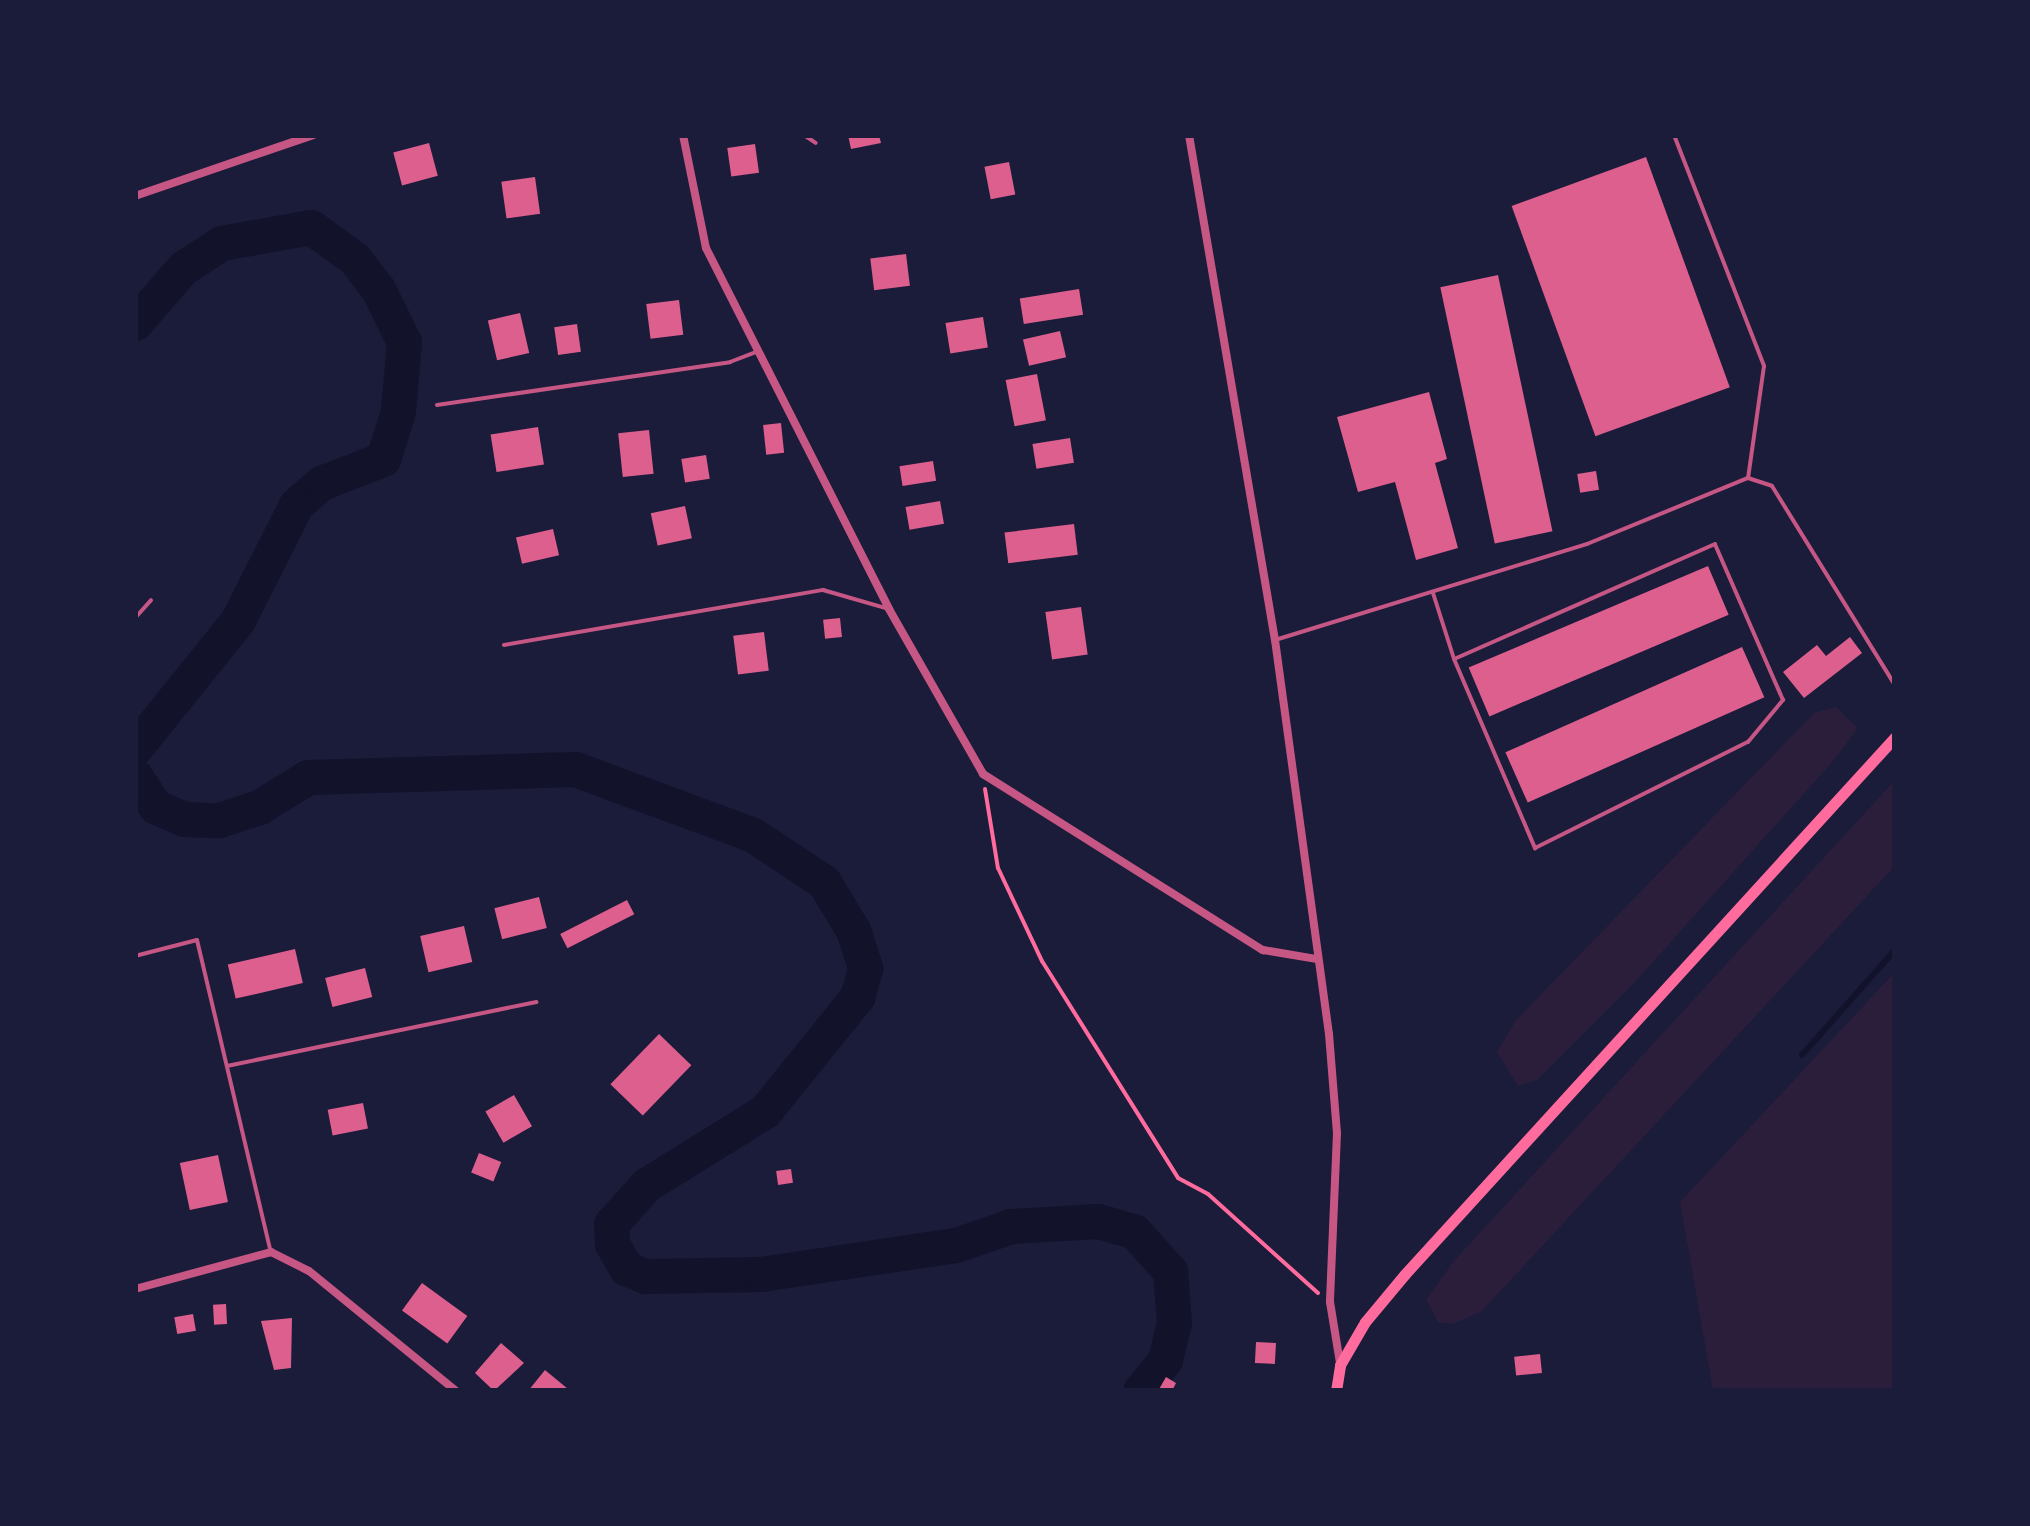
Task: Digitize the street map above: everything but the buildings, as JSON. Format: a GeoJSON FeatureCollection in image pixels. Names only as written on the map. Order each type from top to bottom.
{"type":"FeatureCollection","features":[{"type":"Feature","properties":{"kind":"main road"},"geometry":{"type":"LineString","coordinates":[[1336,1391],[1340,1365],[1366,1322],[1444,1230],[1895,736]]}},
{"type":"Feature","properties":{"kind":"street"},"geometry":{"type":"LineString","coordinates":[[135,196],[313,135]]}},
{"type":"Feature","properties":{"kind":"street"},"geometry":{"type":"LineString","coordinates":[[683,135],[706,248],[888,609],[983,774],[1263,950],[1318,958]]}},
{"type":"Feature","properties":{"kind":"street"},"geometry":{"type":"LineString","coordinates":[[1189,135],[1275,640],[1318,958],[1337,1133],[1330,1302],[1340,1365]]}},
{"type":"Feature","properties":{"kind":"street"},"geometry":{"type":"LineString","coordinates":[[135,1289],[271,1252],[310,1272],[451,1389]]}},
{"type":"Feature","properties":{"kind":"lane"},"geometry":{"type":"LineString","coordinates":[[804,135],[816,143]]}},
{"type":"Feature","properties":{"kind":"lane"},"geometry":{"type":"LineString","coordinates":[[1674,135],[1764,366],[1748,478]]}},
{"type":"Feature","properties":{"kind":"lane"},"geometry":{"type":"LineString","coordinates":[[437,405],[730,362],[760,352]]}},
{"type":"Feature","properties":{"kind":"lane"},"geometry":{"type":"LineString","coordinates":[[1275,640],[1587,544],[1748,478],[1772,486],[1895,685]]}},
{"type":"Feature","properties":{"kind":"lane"},"geometry":{"type":"LineString","coordinates":[[1433,593],[1454,660],[1536,848],[1748,742],[1783,700],[1715,544],[1454,660]]}},
{"type":"Feature","properties":{"kind":"lane"},"geometry":{"type":"LineString","coordinates":[[504,645],[822,590],[888,609]]}},
{"type":"Feature","properties":{"kind":"lane"},"geometry":{"type":"LineString","coordinates":[[135,618],[151,600]]}},
{"type":"Feature","properties":{"kind":"lane"},"geometry":{"type":"LineString","coordinates":[[135,956],[197,940],[271,1252]]}},
{"type":"Feature","properties":{"kind":"lane"},"geometry":{"type":"LineString","coordinates":[[227,1066],[536,1002]]}},
{"type":"Feature","properties":{"kind":"path"},"geometry":{"type":"LineString","coordinates":[[983,774],[998,868],[1035,946],[1178,1178],[1208,1194],[1330,1302]]}},
{"type":"Feature","properties":{"kind":"shaded area"},"geometry":{"type":"Polygon","coordinates":[[[1836,707],[1858,728],[1835,759],[1636,981],[1537,1080],[1518,1086],[1497,1052],[1516,1020],[1814,713],[1836,707]]]}},
{"type":"Feature","properties":{"kind":"shaded area"},"geometry":{"type":"Polygon","coordinates":[[[1895,780],[1892,869],[1481,1312],[1452,1324],[1438,1322],[1426,1300],[1453,1262],[1895,780]]]}},
{"type":"Feature","properties":{"kind":"shaded area"},"geometry":{"type":"Polygon","coordinates":[[[1895,972],[1895,1391],[1713,1391],[1680,1202],[1895,972]]]}},
{"type":"Feature","properties":{"kind":"waterway"},"geometry":{"type":"LineString","coordinates":[[135,323],[183,268],[221,243],[311,227],[355,259],[378,289],[404,342],[398,411],[383,459],[321,483],[296,505],[238,620],[135,748]]}},
{"type":"Feature","properties":{"kind":"waterway"},"geometry":{"type":"LineString","coordinates":[[135,776],[156,807],[184,819],[219,820],[259,807],[308,777],[575,769],[753,835],[824,882],[853,930],[865,968],[857,997],[765,1111],[646,1185],[611,1224],[612,1244],[626,1268],[645,1276],[761,1274],[956,1245],[1011,1226],[1098,1221],[1134,1231],[1170,1271],[1174,1323],[1165,1360],[1140,1391]]}},
{"type":"Feature","properties":{"kind":"waterway"},"geometry":{"type":"LineString","coordinates":[[1802,1055],[1895,950]]}}]}
